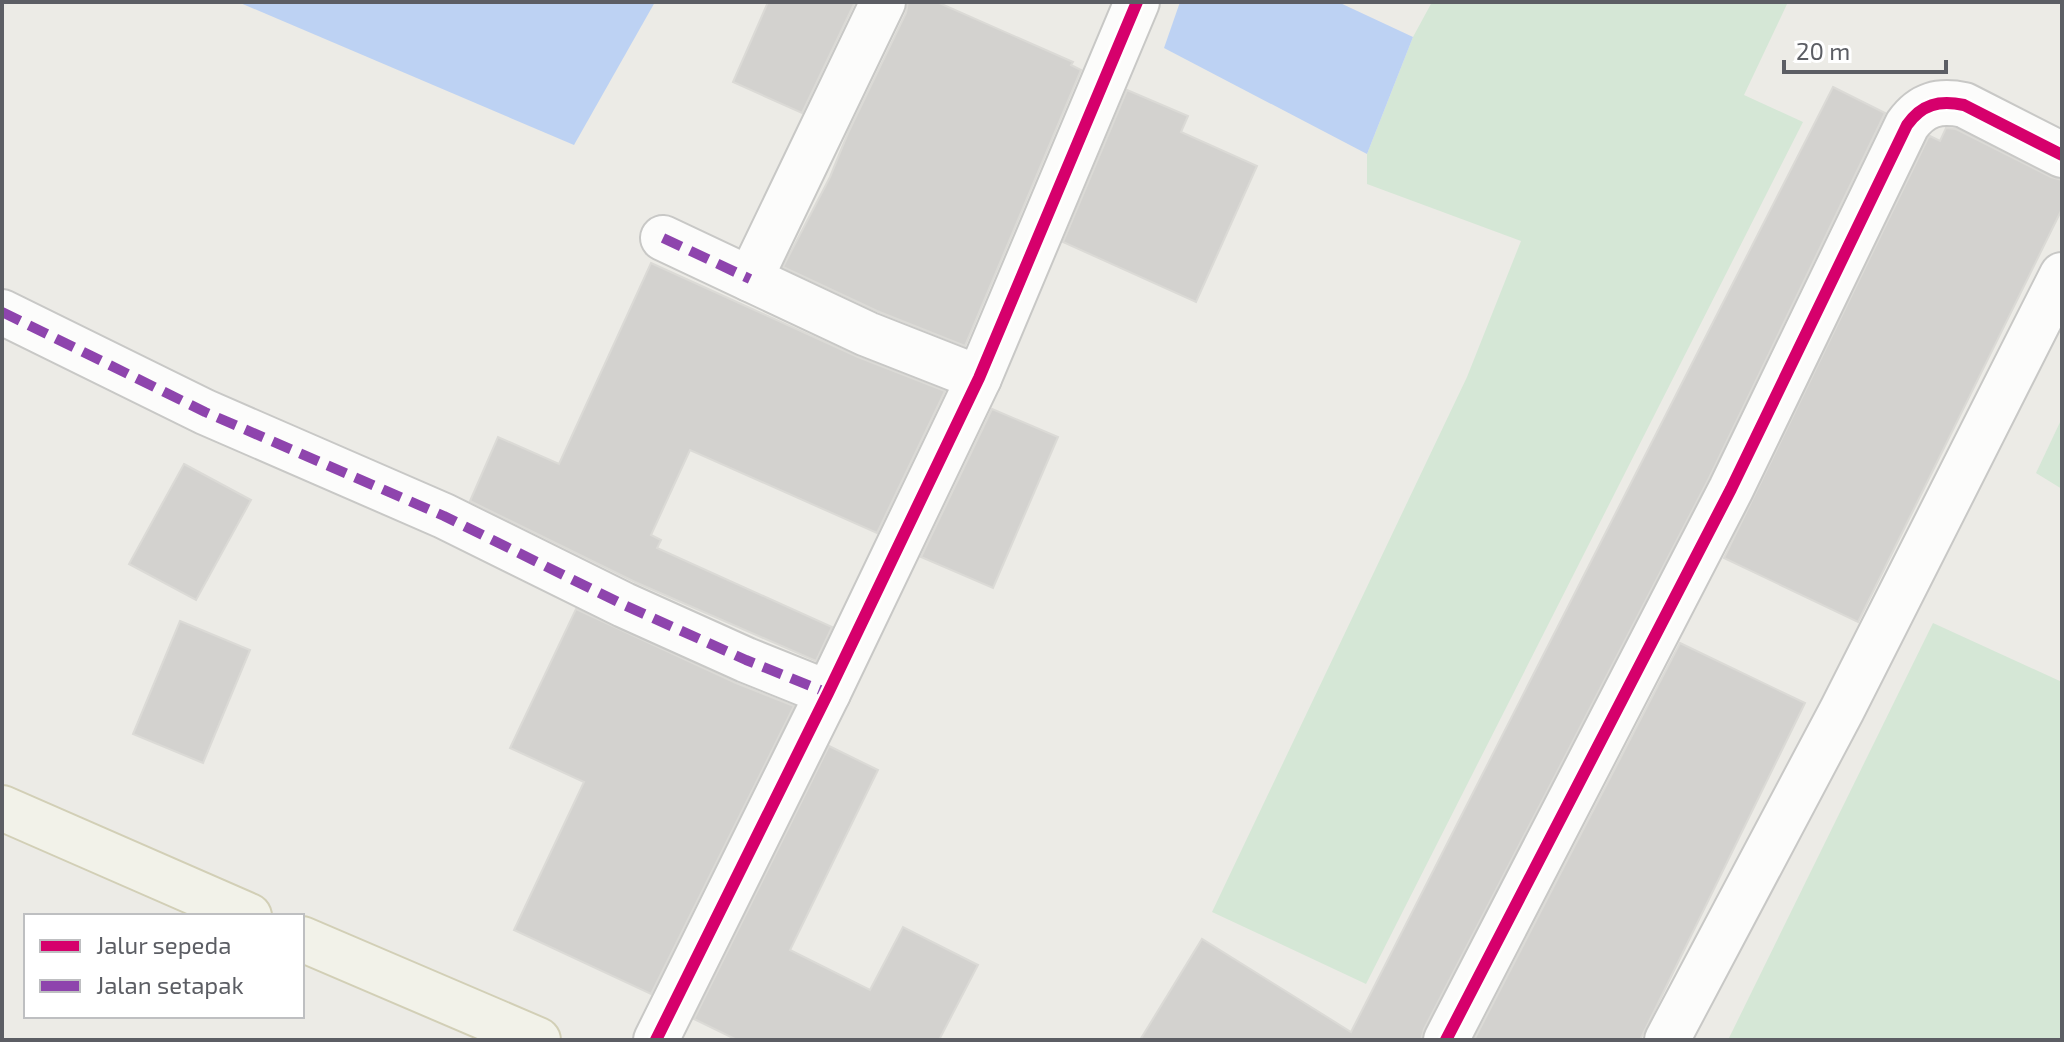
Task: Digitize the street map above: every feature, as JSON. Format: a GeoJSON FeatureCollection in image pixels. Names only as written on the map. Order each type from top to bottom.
{"type":"FeatureCollection","features":[{"type":"Feature","properties":{"kind":"main road"},"geometry":{"type":"LineString","coordinates":[[2,808],[244,914]]}},
{"type":"Feature","properties":{"kind":"main road"},"geometry":{"type":"LineString","coordinates":[[304,940],[538,1040]]}},
{"type":"Feature","properties":{"kind":"street"},"geometry":{"type":"LineString","coordinates":[[750,279],[883,2]]}},
{"type":"Feature","properties":{"kind":"street"},"geometry":{"type":"LineString","coordinates":[[656,1040],[828,693],[979,378],[1137,2]]}},
{"type":"Feature","properties":{"kind":"street"},"geometry":{"type":"LineString","coordinates":[[1446,1040],[1731,489],[1907,125],[1917,112],[1927,106],[1940,102],[1964,105],[2062,155]]}},
{"type":"Feature","properties":{"kind":"street"},"geometry":{"type":"LineString","coordinates":[[663,238],[867,334],[979,378]]}},
{"type":"Feature","properties":{"kind":"street"},"geometry":{"type":"LineString","coordinates":[[1667,1040],[1842,710],[2062,275]]}},
{"type":"Feature","properties":{"kind":"street"},"geometry":{"type":"LineString","coordinates":[[2,312],[205,412],[444,516],[624,605],[828,693]]}},
{"type":"Feature","properties":{"kind":"green space"},"geometry":{"type":"Polygon","coordinates":[[[1432,2],[1788,2],[1744,95],[1803,122],[1366,984],[1212,912],[1467,377],[1521,241],[1367,184],[1367,154],[1413,37],[1432,2]]]}},
{"type":"Feature","properties":{"kind":"green space"},"geometry":{"type":"Polygon","coordinates":[[[2062,418],[2062,489],[2036,473],[2062,418]]]}},
{"type":"Feature","properties":{"kind":"green space"},"geometry":{"type":"Polygon","coordinates":[[[1933,623],[2062,682],[2062,1040],[1728,1040],[1933,623]]]}},
{"type":"Feature","properties":{"kind":"water"},"geometry":{"type":"Polygon","coordinates":[[[238,2],[655,2],[574,145],[238,2]]]}},
{"type":"Feature","properties":{"kind":"water"},"geometry":{"type":"Polygon","coordinates":[[[1180,2],[1338,2],[1413,37],[1367,154],[1164,48],[1180,2]]]}},
{"type":"Feature","properties":{"kind":"building"},"geometry":{"type":"Polygon","coordinates":[[[768,2],[855,2],[802,113],[733,82],[768,2]]]}},
{"type":"Feature","properties":{"kind":"building"},"geometry":{"type":"Polygon","coordinates":[[[908,2],[937,2],[1073,62],[1071,65],[1081,70],[965,346],[877,311],[783,267],[830,177],[906,13],[908,2]]]}},
{"type":"Feature","properties":{"kind":"building"},"geometry":{"type":"Polygon","coordinates":[[[1833,87],[1885,113],[1709,478],[1421,1040],[1140,1040],[1202,939],[1351,1032],[1833,87]]]}},
{"type":"Feature","properties":{"kind":"building"},"geometry":{"type":"Polygon","coordinates":[[[1127,90],[1188,116],[1181,132],[1257,166],[1196,302],[1063,242],[1127,90]]]}},
{"type":"Feature","properties":{"kind":"building"},"geometry":{"type":"Polygon","coordinates":[[[1946,128],[1956,129],[2062,180],[2062,209],[1858,622],[1724,558],[1928,138],[1930,136],[1940,141],[1946,128]]]}},
{"type":"Feature","properties":{"kind":"building"},"geometry":{"type":"Polygon","coordinates":[[[651,263],[858,357],[945,391],[877,533],[690,450],[651,535],[661,540],[657,548],[832,627],[816,661],[635,582],[470,501],[498,437],[559,464],[651,263]]]}},
{"type":"Feature","properties":{"kind":"building"},"geometry":{"type":"Polygon","coordinates":[[[992,409],[1058,437],[993,588],[921,557],[992,409]]]}},
{"type":"Feature","properties":{"kind":"building"},"geometry":{"type":"Polygon","coordinates":[[[184,464],[251,500],[196,600],[129,564],[184,464]]]}},
{"type":"Feature","properties":{"kind":"building"},"geometry":{"type":"Polygon","coordinates":[[[576,609],[736,683],[794,706],[651,994],[514,930],[584,782],[510,748],[576,609]]]}},
{"type":"Feature","properties":{"kind":"building"},"geometry":{"type":"Polygon","coordinates":[[[180,621],[250,650],[203,763],[133,734],[180,621]]]}},
{"type":"Feature","properties":{"kind":"building"},"geometry":{"type":"Polygon","coordinates":[[[1680,643],[1805,703],[1640,1040],[1474,1040],[1680,643]]]}},
{"type":"Feature","properties":{"kind":"building"},"geometry":{"type":"Polygon","coordinates":[[[829,746],[878,770],[790,950],[870,990],[903,927],[978,965],[939,1040],[737,1040],[694,1019],[829,746]]]}},
{"type":"Feature","properties":{"kind":"marked path"},"geometry":{"type":"LineString","coordinates":[[663,238],[750,279]]}},
{"type":"Feature","properties":{"kind":"marked path"},"geometry":{"type":"LineString","coordinates":[[2,312],[205,412],[444,516],[624,605],[828,693]]}},
{"type":"Feature","properties":{"kind":"cycle path"},"geometry":{"type":"LineString","coordinates":[[656,1040],[828,693],[979,378],[1137,2]]}},
{"type":"Feature","properties":{"kind":"cycle path"},"geometry":{"type":"LineString","coordinates":[[1446,1040],[1731,489],[1907,125],[1919,112],[1932,105],[1964,105],[2062,155]]}}]}
